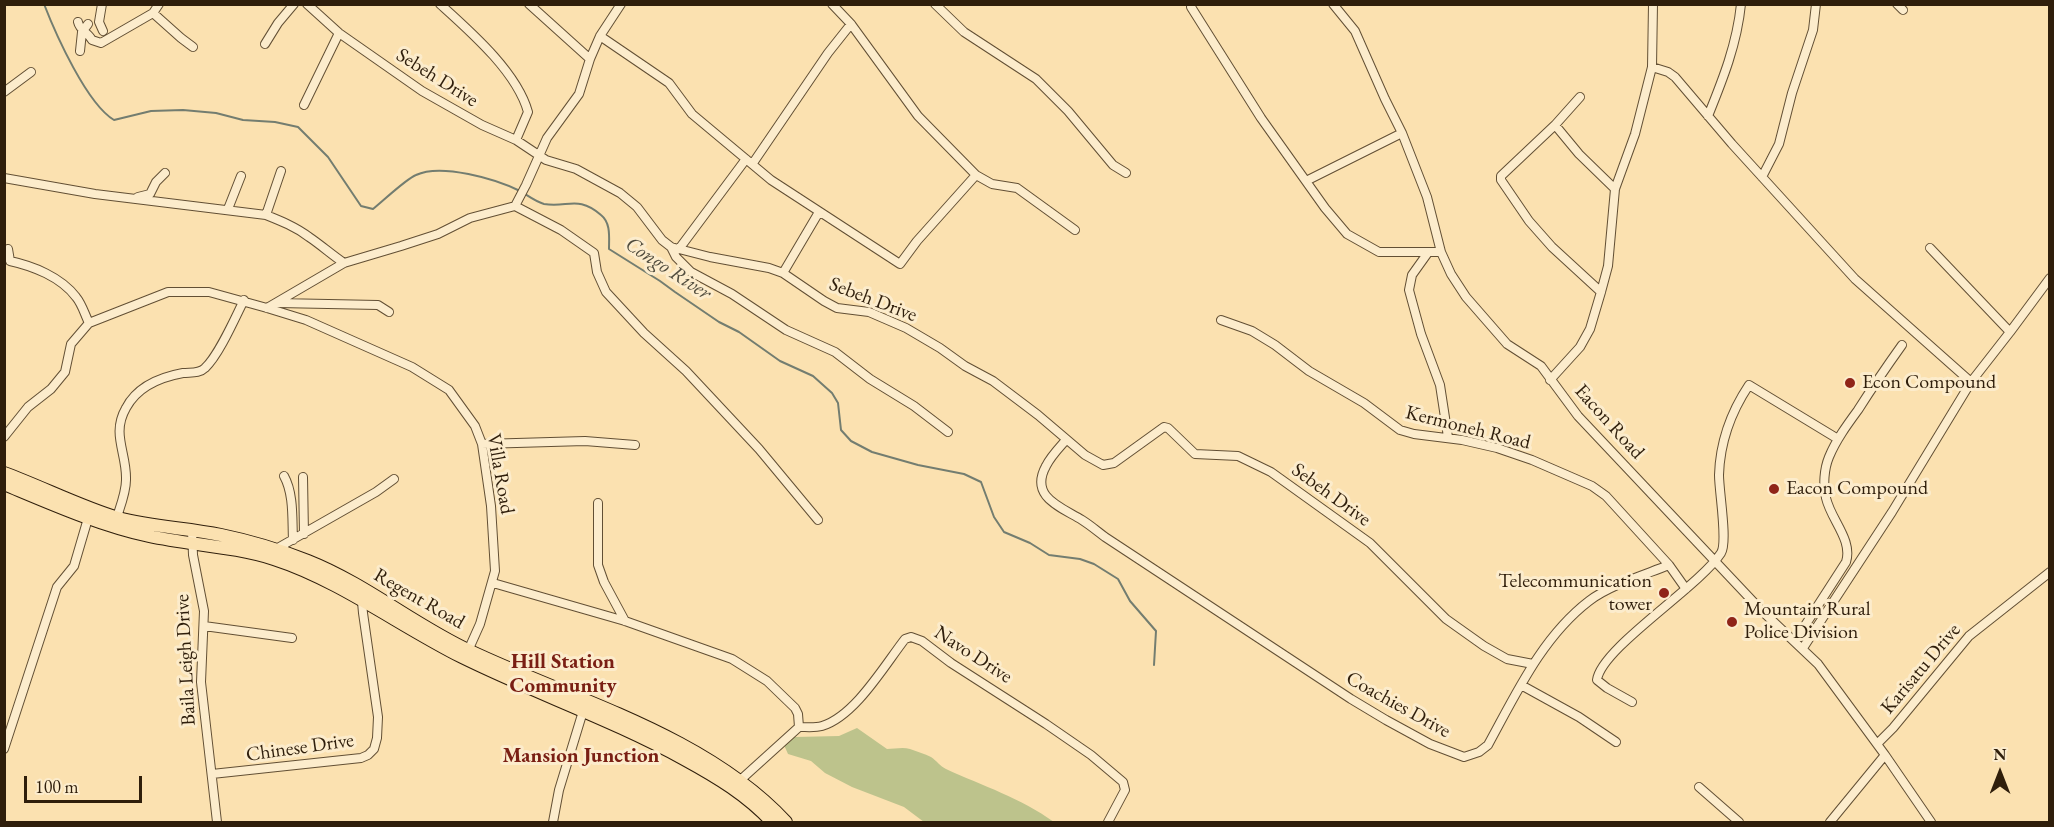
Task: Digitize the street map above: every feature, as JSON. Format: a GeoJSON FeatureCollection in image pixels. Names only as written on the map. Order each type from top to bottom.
{"type":"FeatureCollection","features":[{"type":"Feature","properties":{"kind":"main road","name":"Regent Road"},"geometry":{"type":"LineString","coordinates":[[4,473],[89,513]]}},
{"type":"Feature","properties":{"kind":"main road","name":"Regent Road"},"geometry":{"type":"LineString","coordinates":[[4,484],[115,522],[155,526],[247,551],[303,569],[366,597]]}},
{"type":"Feature","properties":{"kind":"main road","name":"Regent Road"},"geometry":{"type":"LineString","coordinates":[[192,536],[219,535],[309,561],[366,597],[467,654],[586,706],[667,738],[718,765],[772,822]]}},
{"type":"Feature","properties":{"kind":"main road","name":"Regent Road"},"geometry":{"type":"LineString","coordinates":[[736,784],[760,795],[786,822]]}},
{"type":"Feature","properties":{"kind":"street"},"geometry":{"type":"LineString","coordinates":[[78,22],[81,30],[92,40],[101,43],[153,13],[159,4]]}},
{"type":"Feature","properties":{"kind":"street"},"geometry":{"type":"LineString","coordinates":[[265,44],[278,23],[294,4]]}},
{"type":"Feature","properties":{"kind":"street","name":"Sebeh Drive"},"geometry":{"type":"LineString","coordinates":[[307,4],[339,33],[422,91],[482,125],[516,140],[538,156],[576,169],[620,193],[637,207],[662,240],[675,248],[769,268],[783,273],[837,308],[869,312],[906,328],[993,381],[1084,455],[1103,465],[1121,459],[1161,428],[1168,428],[1195,454],[1230,454],[1256,463],[1301,492],[1384,555],[1406,580],[1446,618],[1484,646],[1515,662],[1533,664]]}},
{"type":"Feature","properties":{"kind":"street"},"geometry":{"type":"LineString","coordinates":[[440,4],[473,33],[521,95],[528,112],[516,140]]}},
{"type":"Feature","properties":{"kind":"street"},"geometry":{"type":"LineString","coordinates":[[529,4],[590,59]]}},
{"type":"Feature","properties":{"kind":"street"},"geometry":{"type":"LineString","coordinates":[[267,308],[344,263],[438,234],[470,218],[517,202],[554,127],[579,94],[600,36],[621,4]]}},
{"type":"Feature","properties":{"kind":"street"},"geometry":{"type":"LineString","coordinates":[[832,4],[851,24],[918,116],[976,175],[992,184],[1017,188],[1075,230]]}},
{"type":"Feature","properties":{"kind":"street"},"geometry":{"type":"LineString","coordinates":[[935,4],[964,32],[1036,80],[1068,111],[1113,165],[1126,173]]}},
{"type":"Feature","properties":{"kind":"street"},"geometry":{"type":"LineString","coordinates":[[1192,4],[1191,7],[1261,118],[1343,230],[1362,244],[1379,252],[1427,254],[1441,252]]}},
{"type":"Feature","properties":{"kind":"street","name":"Eacon Road"},"geometry":{"type":"LineString","coordinates":[[1333,4],[1354,31],[1402,133],[1428,196],[1441,252],[1459,287],[1507,344],[1536,362],[1578,416],[1668,510],[1713,561],[1818,664],[1931,822]]}},
{"type":"Feature","properties":{"kind":"street"},"geometry":{"type":"LineString","coordinates":[[1550,380],[1580,348],[1590,329],[1601,292],[1608,266],[1615,189],[1635,134],[1652,67],[1653,4]]}},
{"type":"Feature","properties":{"kind":"street"},"geometry":{"type":"LineString","coordinates":[[1708,116],[1731,57],[1741,4]]}},
{"type":"Feature","properties":{"kind":"street"},"geometry":{"type":"LineString","coordinates":[[1762,177],[1779,144],[1792,93],[1813,30],[1816,4]]}},
{"type":"Feature","properties":{"kind":"street"},"geometry":{"type":"LineString","coordinates":[[80,51],[82,32],[101,6]]}},
{"type":"Feature","properties":{"kind":"street"},"geometry":{"type":"LineString","coordinates":[[101,6],[99,22],[103,31]]}},
{"type":"Feature","properties":{"kind":"street"},"geometry":{"type":"LineString","coordinates":[[153,13],[181,38],[194,46]]}},
{"type":"Feature","properties":{"kind":"street"},"geometry":{"type":"LineString","coordinates":[[851,24],[749,161],[675,248],[676,257],[691,272],[732,294],[786,330],[835,352],[870,380],[914,406],[948,432]]}},
{"type":"Feature","properties":{"kind":"street"},"geometry":{"type":"LineString","coordinates":[[304,105],[339,33]]}},
{"type":"Feature","properties":{"kind":"street"},"geometry":{"type":"LineString","coordinates":[[600,36],[669,83],[692,114],[771,180],[900,264],[917,241],[976,175]]}},
{"type":"Feature","properties":{"kind":"street"},"geometry":{"type":"LineString","coordinates":[[1652,67],[1675,77],[1855,279],[1971,382]]}},
{"type":"Feature","properties":{"kind":"street"},"geometry":{"type":"LineString","coordinates":[[4,92],[31,72]]}},
{"type":"Feature","properties":{"kind":"street"},"geometry":{"type":"LineString","coordinates":[[1580,97],[1555,125],[1501,176],[1501,180],[1529,221],[1552,247],[1601,292]]}},
{"type":"Feature","properties":{"kind":"street"},"geometry":{"type":"LineString","coordinates":[[1555,125],[1579,154],[1615,189]]}},
{"type":"Feature","properties":{"kind":"street"},"geometry":{"type":"LineString","coordinates":[[1306,181],[1402,133]]}},
{"type":"Feature","properties":{"kind":"street"},"geometry":{"type":"LineString","coordinates":[[266,215],[281,171]]}},
{"type":"Feature","properties":{"kind":"street"},"geometry":{"type":"LineString","coordinates":[[134,198],[150,194],[156,182],[165,172]]}},
{"type":"Feature","properties":{"kind":"street"},"geometry":{"type":"LineString","coordinates":[[228,209],[241,176]]}},
{"type":"Feature","properties":{"kind":"street"},"geometry":{"type":"LineString","coordinates":[[4,178],[266,215],[292,226],[344,263]]}},
{"type":"Feature","properties":{"kind":"street"},"geometry":{"type":"LineString","coordinates":[[517,202],[594,253],[597,272],[606,291],[644,333],[686,371],[751,440],[818,520]]}},
{"type":"Feature","properties":{"kind":"street"},"geometry":{"type":"LineString","coordinates":[[783,273],[819,212]]}},
{"type":"Feature","properties":{"kind":"street"},"geometry":{"type":"LineString","coordinates":[[1930,248],[2010,332]]}},
{"type":"Feature","properties":{"kind":"street"},"geometry":{"type":"LineString","coordinates":[[4,437],[28,407],[51,389],[65,372],[70,344],[88,323],[76,297],[71,292],[56,279],[10,261],[8,249]]}},
{"type":"Feature","properties":{"kind":"street"},"geometry":{"type":"LineString","coordinates":[[1427,254],[1412,275],[1409,290],[1440,385],[1448,437]]}},
{"type":"Feature","properties":{"kind":"street"},"geometry":{"type":"LineString","coordinates":[[1803,648],[1892,512],[1971,382],[2049,278]]}},
{"type":"Feature","properties":{"kind":"street","name":"Villa Road"},"geometry":{"type":"LineString","coordinates":[[88,323],[168,292],[209,292],[244,300],[306,320],[412,367],[450,390],[475,426],[482,444],[495,551],[493,583],[467,654]]}},
{"type":"Feature","properties":{"kind":"street"},"geometry":{"type":"LineString","coordinates":[[115,522],[126,479],[119,442],[120,426],[125,409],[135,394],[148,385],[170,375],[199,372],[205,368],[220,347],[244,300]]}},
{"type":"Feature","properties":{"kind":"street"},"geometry":{"type":"LineString","coordinates":[[277,303],[378,305],[389,312]]}},
{"type":"Feature","properties":{"kind":"street","name":"Kermoneh Road"},"geometry":{"type":"LineString","coordinates":[[1221,320],[1252,331],[1275,345],[1309,371],[1364,403],[1400,430],[1413,434],[1448,437],[1511,452],[1592,486],[1606,496],[1669,564],[1686,589]]}},
{"type":"Feature","properties":{"kind":"street"},"geometry":{"type":"LineString","coordinates":[[1795,641],[1848,556],[1845,542],[1830,513],[1825,494],[1828,459],[1838,439],[1902,345]]}},
{"type":"Feature","properties":{"kind":"street"},"geometry":{"type":"LineString","coordinates":[[1632,702],[1597,680],[1598,671],[1627,640],[1686,589],[1719,556],[1724,546],[1719,475],[1725,436],[1738,402],[1749,385],[1838,439]]}},
{"type":"Feature","properties":{"kind":"street","name":"Coachies Drive"},"geometry":{"type":"LineString","coordinates":[[1066,440],[1045,466],[1041,486],[1045,496],[1351,699],[1431,744],[1464,757],[1479,752],[1488,745],[1533,664],[1564,623],[1590,600],[1669,564]]}},
{"type":"Feature","properties":{"kind":"street"},"geometry":{"type":"LineString","coordinates":[[482,444],[585,441],[635,445]]}},
{"type":"Feature","properties":{"kind":"street"},"geometry":{"type":"LineString","coordinates":[[284,476],[289,484],[293,540]]}},
{"type":"Feature","properties":{"kind":"street"},"geometry":{"type":"LineString","coordinates":[[303,477],[304,534]]}},
{"type":"Feature","properties":{"kind":"street"},"geometry":{"type":"LineString","coordinates":[[274,550],[394,479]]}},
{"type":"Feature","properties":{"kind":"street"},"geometry":{"type":"LineString","coordinates":[[598,503],[598,564],[604,582],[625,621]]}},
{"type":"Feature","properties":{"kind":"street"},"geometry":{"type":"LineString","coordinates":[[4,749],[57,587],[74,566],[89,513]]}},
{"type":"Feature","properties":{"kind":"street","name":"Baila Leigh Drive"},"geometry":{"type":"LineString","coordinates":[[192,536],[204,611],[201,682],[217,822]]}},
{"type":"Feature","properties":{"kind":"street","name":"Karisatu Drive"},"geometry":{"type":"LineString","coordinates":[[1877,744],[1893,728],[1969,636],[2049,572]]}},
{"type":"Feature","properties":{"kind":"street"},"geometry":{"type":"LineString","coordinates":[[493,583],[625,621],[732,659],[767,681],[795,708],[799,727],[736,784]]}},
{"type":"Feature","properties":{"kind":"street","name":"Chinese Drive"},"geometry":{"type":"LineString","coordinates":[[212,774],[361,758],[374,749],[378,717],[366,597]]}},
{"type":"Feature","properties":{"kind":"street"},"geometry":{"type":"LineString","coordinates":[[204,626],[292,638]]}},
{"type":"Feature","properties":{"kind":"street","name":"Navo Drive"},"geometry":{"type":"LineString","coordinates":[[799,727],[821,726],[837,720],[855,704],[905,639],[911,637],[922,641],[951,663],[1046,724],[1123,782],[1125,790],[1108,822]]}},
{"type":"Feature","properties":{"kind":"street"},"geometry":{"type":"LineString","coordinates":[[1521,685],[1579,717],[1616,742]]}},
{"type":"Feature","properties":{"kind":"street"},"geometry":{"type":"LineString","coordinates":[[553,822],[559,790],[586,706]]}},
{"type":"Feature","properties":{"kind":"street"},"geometry":{"type":"LineString","coordinates":[[1830,822],[1885,755]]}},
{"type":"Feature","properties":{"kind":"street"},"geometry":{"type":"LineString","coordinates":[[1699,786],[1739,822]]}},
{"type":"Feature","properties":{"kind":"green space"},"geometry":{"type":"Polygon","coordinates":[[[857,728],[887,749],[907,748],[929,756],[946,769],[1015,799],[1054,822],[924,822],[904,807],[852,787],[825,773],[811,761],[788,754],[784,745],[784,734],[795,737],[839,736],[857,728]]]}},
{"type":"Feature","properties":{"kind":"waterway","name":"Congo River"},"geometry":{"type":"LineString","coordinates":[[44,4],[73,68],[93,99],[114,120],[151,111],[183,110],[216,113],[243,120],[275,122],[298,127],[328,157],[361,206],[373,209],[412,177],[439,171],[468,174],[497,182],[544,204],[579,204],[593,209],[606,222],[609,231],[609,249],[780,361],[813,376],[832,393],[838,403],[841,430],[851,441],[872,452],[918,465],[964,474],[981,482],[994,517],[1004,532],[1030,543],[1049,555],[1080,559],[1094,564],[1118,579],[1130,601],[1156,631],[1154,665]]}},
{"type":"Feature","properties":{"kind":"place","name":"Econ Compound"},"geometry":{"type":"Point","coordinates":[1850,383]}},
{"type":"Feature","properties":{"kind":"place","name":"Eacon Compound"},"geometry":{"type":"Point","coordinates":[1774,489]}},
{"type":"Feature","properties":{"kind":"place","name":"Telecommunication tower"},"geometry":{"type":"Point","coordinates":[1664,593]}},
{"type":"Feature","properties":{"kind":"place","name":"Mountain Rural Police Division"},"geometry":{"type":"Point","coordinates":[1732,622]}},
{"type":"Feature","properties":{"kind":"district","name":"Hill Station Community"},"geometry":{"type":"Point","coordinates":[563,674]}},
{"type":"Feature","properties":{"kind":"district","name":"Mansion Junction"},"geometry":{"type":"Point","coordinates":[581,756]}}]}
